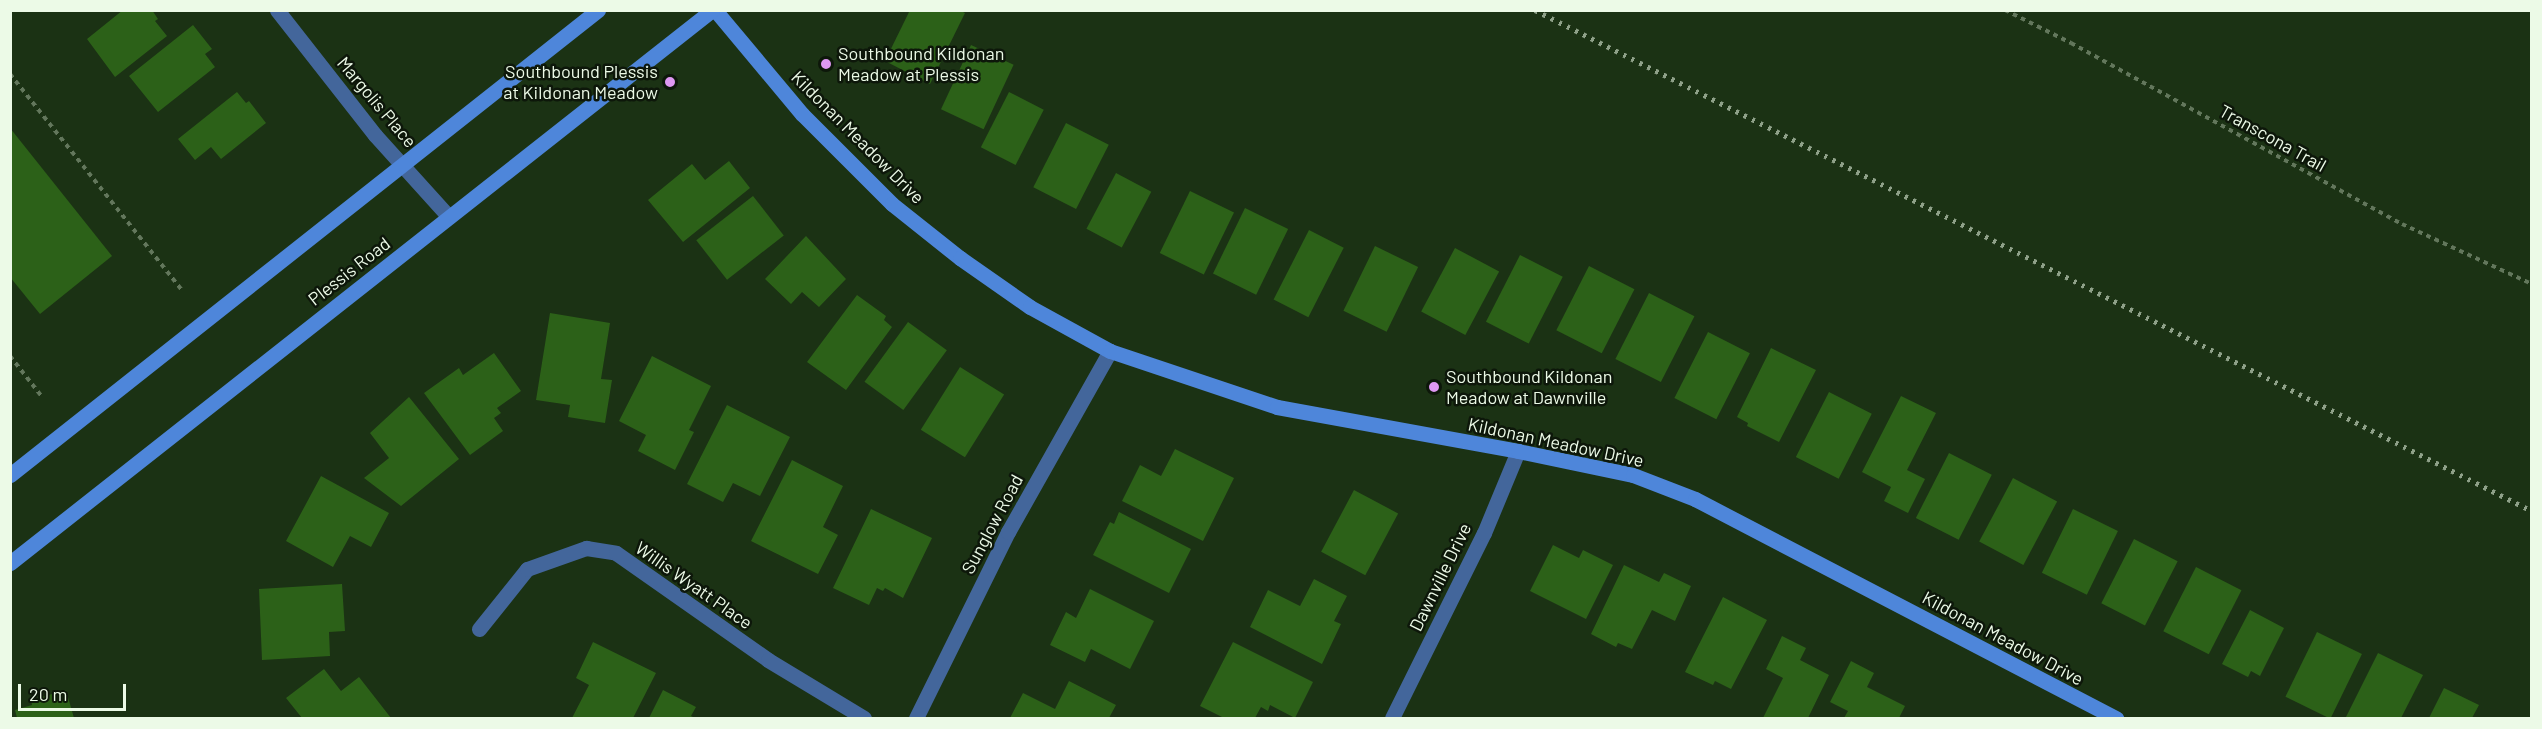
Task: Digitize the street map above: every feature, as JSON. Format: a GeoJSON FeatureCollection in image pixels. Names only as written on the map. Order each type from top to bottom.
{"type":"FeatureCollection","features":[{"type":"Feature","properties":{"kind":"main road"},"geometry":{"type":"LineString","coordinates":[[10,475],[598,10]]}},
{"type":"Feature","properties":{"kind":"main road","name":"Plessis Road"},"geometry":{"type":"LineString","coordinates":[[10,562],[714,10]]}},
{"type":"Feature","properties":{"kind":"main road","name":"Kildonan Meadow Drive"},"geometry":{"type":"LineString","coordinates":[[714,10],[801,114],[892,204],[960,258],[1030,307],[1110,351],[1277,407],[1518,451],[1633,476],[1695,499],[2116,718]]}},
{"type":"Feature","properties":{"kind":"street","name":"Margolis Place"},"geometry":{"type":"LineString","coordinates":[[277,10],[375,135],[449,217]]}},
{"type":"Feature","properties":{"kind":"street","name":"Sunglow Road"},"geometry":{"type":"LineString","coordinates":[[916,718],[1008,532],[1110,351]]}},
{"type":"Feature","properties":{"kind":"street","name":"Dawnville Drive"},"geometry":{"type":"LineString","coordinates":[[1392,718],[1484,533],[1518,451]]}},
{"type":"Feature","properties":{"kind":"street","name":"Willis Wyatt Place"},"geometry":{"type":"LineString","coordinates":[[479,629],[527,569],[586,548],[616,554],[768,660],[864,718]]}},
{"type":"Feature","properties":{"kind":"path","name":"Transcona Trail"},"geometry":{"type":"LineString","coordinates":[[2005,10],[2071,43],[2403,224],[2532,284]]}},
{"type":"Feature","properties":{"kind":"path"},"geometry":{"type":"LineString","coordinates":[[10,74],[180,289]]}},
{"type":"Feature","properties":{"kind":"path"},"geometry":{"type":"LineString","coordinates":[[10,356],[43,398]]}},
{"type":"Feature","properties":{"kind":"building"},"geometry":{"type":"Polygon","coordinates":[[[123,10],[152,10],[158,19],[155,21],[167,36],[115,77],[87,39],[123,10]]]}},
{"type":"Feature","properties":{"kind":"building"},"geometry":{"type":"Polygon","coordinates":[[[910,10],[959,10],[965,13],[930,84],[885,61],[910,10]]]}},
{"type":"Feature","properties":{"kind":"building"},"geometry":{"type":"Polygon","coordinates":[[[193,25],[212,49],[205,54],[215,67],[158,112],[129,76],[193,25]]]}},
{"type":"Feature","properties":{"kind":"building"},"geometry":{"type":"Polygon","coordinates":[[[971,45],[1014,65],[984,129],[941,109],[971,45]]]}},
{"type":"Feature","properties":{"kind":"building"},"geometry":{"type":"Polygon","coordinates":[[[237,92],[246,103],[249,101],[266,123],[221,159],[211,147],[195,160],[178,139],[237,92]]]}},
{"type":"Feature","properties":{"kind":"building"},"geometry":{"type":"Polygon","coordinates":[[[1009,92],[1044,110],[1016,165],[981,147],[1009,92]]]}},
{"type":"Feature","properties":{"kind":"building"},"geometry":{"type":"Polygon","coordinates":[[[1066,123],[1109,145],[1076,209],[1033,187],[1066,123]]]}},
{"type":"Feature","properties":{"kind":"building"},"geometry":{"type":"Polygon","coordinates":[[[10,128],[112,256],[40,314],[10,277],[10,128]]]}},
{"type":"Feature","properties":{"kind":"building"},"geometry":{"type":"Polygon","coordinates":[[[729,161],[750,188],[683,242],[648,200],[692,164],[705,180],[729,161]]]}},
{"type":"Feature","properties":{"kind":"building"},"geometry":{"type":"Polygon","coordinates":[[[1116,173],[1151,192],[1122,247],[1086,229],[1116,173]]]}},
{"type":"Feature","properties":{"kind":"building"},"geometry":{"type":"Polygon","coordinates":[[[1190,191],[1234,212],[1204,274],[1160,253],[1190,191]]]}},
{"type":"Feature","properties":{"kind":"building"},"geometry":{"type":"Polygon","coordinates":[[[753,196],[784,235],[727,280],[696,240],[753,196]]]}},
{"type":"Feature","properties":{"kind":"building"},"geometry":{"type":"Polygon","coordinates":[[[1245,208],[1288,229],[1256,295],[1213,274],[1245,208]]]}},
{"type":"Feature","properties":{"kind":"building"},"geometry":{"type":"Polygon","coordinates":[[[1309,230],[1344,248],[1308,317],[1274,299],[1309,230]]]}},
{"type":"Feature","properties":{"kind":"building"},"geometry":{"type":"Polygon","coordinates":[[[806,236],[846,279],[819,307],[802,292],[791,304],[765,279],[806,236]]]}},
{"type":"Feature","properties":{"kind":"building"},"geometry":{"type":"Polygon","coordinates":[[[1375,246],[1418,267],[1387,332],[1343,311],[1375,246]]]}},
{"type":"Feature","properties":{"kind":"building"},"geometry":{"type":"Polygon","coordinates":[[[1455,248],[1499,271],[1465,335],[1421,312],[1455,248]]]}},
{"type":"Feature","properties":{"kind":"building"},"geometry":{"type":"Polygon","coordinates":[[[1520,255],[1563,277],[1529,344],[1486,322],[1520,255]]]}},
{"type":"Feature","properties":{"kind":"building"},"geometry":{"type":"Polygon","coordinates":[[[1589,266],[1634,289],[1602,353],[1556,330],[1589,266]]]}},
{"type":"Feature","properties":{"kind":"building"},"geometry":{"type":"Polygon","coordinates":[[[1649,293],[1694,316],[1661,382],[1615,359],[1649,293]]]}},
{"type":"Feature","properties":{"kind":"building"},"geometry":{"type":"Polygon","coordinates":[[[857,295],[886,316],[884,320],[892,327],[846,390],[807,362],[857,295]]]}},
{"type":"Feature","properties":{"kind":"building"},"geometry":{"type":"Polygon","coordinates":[[[550,313],[610,323],[601,379],[612,380],[605,423],[568,417],[570,405],[536,400],[550,313]]]}},
{"type":"Feature","properties":{"kind":"building"},"geometry":{"type":"Polygon","coordinates":[[[908,322],[947,350],[903,410],[865,382],[908,322]]]}},
{"type":"Feature","properties":{"kind":"building"},"geometry":{"type":"Polygon","coordinates":[[[1708,332],[1750,353],[1716,419],[1674,398],[1708,332]]]}},
{"type":"Feature","properties":{"kind":"building"},"geometry":{"type":"Polygon","coordinates":[[[1771,348],[1816,370],[1779,442],[1747,426],[1748,423],[1737,417],[1771,348]]]}},
{"type":"Feature","properties":{"kind":"building"},"geometry":{"type":"Polygon","coordinates":[[[494,353],[521,391],[497,408],[501,413],[494,418],[503,431],[470,455],[424,393],[459,368],[463,375],[494,353]]]}},
{"type":"Feature","properties":{"kind":"building"},"geometry":{"type":"Polygon","coordinates":[[[652,356],[711,386],[689,430],[694,432],[675,470],[638,451],[646,435],[619,421],[652,356]]]}},
{"type":"Feature","properties":{"kind":"building"},"geometry":{"type":"Polygon","coordinates":[[[960,367],[1004,395],[965,457],[921,430],[960,367]]]}},
{"type":"Feature","properties":{"kind":"building"},"geometry":{"type":"Polygon","coordinates":[[[1829,392],[1872,414],[1839,479],[1796,457],[1829,392]]]}},
{"type":"Feature","properties":{"kind":"building"},"geometry":{"type":"Polygon","coordinates":[[[1901,396],[1936,413],[1907,470],[1925,479],[1908,513],[1884,501],[1891,487],[1862,472],[1901,396]]]}},
{"type":"Feature","properties":{"kind":"building"},"geometry":{"type":"Polygon","coordinates":[[[409,397],[459,459],[401,506],[364,478],[389,458],[370,433],[409,397]]]}},
{"type":"Feature","properties":{"kind":"building"},"geometry":{"type":"Polygon","coordinates":[[[727,405],[790,437],[760,496],[733,483],[723,502],[687,484],[727,405]]]}},
{"type":"Feature","properties":{"kind":"building"},"geometry":{"type":"Polygon","coordinates":[[[1175,449],[1234,478],[1203,541],[1122,501],[1140,465],[1161,476],[1175,449]]]}},
{"type":"Feature","properties":{"kind":"building"},"geometry":{"type":"Polygon","coordinates":[[[1949,453],[1992,475],[1959,540],[1916,518],[1949,453]]]}},
{"type":"Feature","properties":{"kind":"building"},"geometry":{"type":"Polygon","coordinates":[[[792,460],[843,486],[823,527],[838,535],[818,574],[751,541],[792,460]]]}},
{"type":"Feature","properties":{"kind":"building"},"geometry":{"type":"Polygon","coordinates":[[[321,476],[389,513],[371,547],[350,536],[333,567],[286,541],[321,476]]]}},
{"type":"Feature","properties":{"kind":"building"},"geometry":{"type":"Polygon","coordinates":[[[2013,478],[2057,501],[2023,565],[1979,542],[2013,478]]]}},
{"type":"Feature","properties":{"kind":"building"},"geometry":{"type":"Polygon","coordinates":[[[1354,490],[1398,513],[1365,575],[1321,552],[1354,490]]]}},
{"type":"Feature","properties":{"kind":"building"},"geometry":{"type":"Polygon","coordinates":[[[871,509],[932,538],[903,598],[885,588],[883,591],[877,588],[869,605],[833,588],[871,509]]]}},
{"type":"Feature","properties":{"kind":"building"},"geometry":{"type":"Polygon","coordinates":[[[2073,509],[2118,531],[2087,595],[2042,573],[2073,509]]]}},
{"type":"Feature","properties":{"kind":"building"},"geometry":{"type":"Polygon","coordinates":[[[1119,512],[1191,549],[1169,593],[1093,555],[1110,522],[1114,524],[1119,512]]]}},
{"type":"Feature","properties":{"kind":"building"},"geometry":{"type":"Polygon","coordinates":[[[2134,539],[2178,561],[2145,625],[2101,603],[2134,539]]]}},
{"type":"Feature","properties":{"kind":"building"},"geometry":{"type":"Polygon","coordinates":[[[1553,545],[1579,558],[1583,550],[1613,565],[1586,619],[1530,591],[1553,545]]]}},
{"type":"Feature","properties":{"kind":"building"},"geometry":{"type":"Polygon","coordinates":[[[1624,565],[1659,582],[1664,573],[1691,586],[1675,621],[1652,610],[1632,649],[1618,643],[1616,647],[1591,634],[1624,565]]]}},
{"type":"Feature","properties":{"kind":"building"},"geometry":{"type":"Polygon","coordinates":[[[2196,567],[2241,590],[2209,654],[2163,631],[2196,567]]]}},
{"type":"Feature","properties":{"kind":"building"},"geometry":{"type":"Polygon","coordinates":[[[1314,579],[1347,596],[1334,621],[1341,624],[1322,664],[1250,627],[1268,590],[1300,606],[1314,579]]]}},
{"type":"Feature","properties":{"kind":"building"},"geometry":{"type":"Polygon","coordinates":[[[342,584],[345,631],[329,632],[330,656],[262,660],[259,589],[342,584]]]}},
{"type":"Feature","properties":{"kind":"building"},"geometry":{"type":"Polygon","coordinates":[[[1090,589],[1154,621],[1130,669],[1091,649],[1085,662],[1050,645],[1066,612],[1076,618],[1090,589]]]}},
{"type":"Feature","properties":{"kind":"building"},"geometry":{"type":"Polygon","coordinates":[[[1723,597],[1767,620],[1731,689],[1715,681],[1713,685],[1685,672],[1723,597]]]}},
{"type":"Feature","properties":{"kind":"building"},"geometry":{"type":"Polygon","coordinates":[[[2250,610],[2284,628],[2260,676],[2251,671],[2248,677],[2222,664],[2250,610]]]}},
{"type":"Feature","properties":{"kind":"building"},"geometry":{"type":"Polygon","coordinates":[[[2317,632],[2362,654],[2331,718],[2285,697],[2317,632]]]}},
{"type":"Feature","properties":{"kind":"building"},"geometry":{"type":"Polygon","coordinates":[[[1782,636],[1806,648],[1800,660],[1829,675],[1808,718],[1763,718],[1783,678],[1766,669],[1782,636]]]}},
{"type":"Feature","properties":{"kind":"building"},"geometry":{"type":"Polygon","coordinates":[[[593,642],[656,673],[633,718],[572,718],[589,685],[576,678],[593,642]]]}},
{"type":"Feature","properties":{"kind":"building"},"geometry":{"type":"Polygon","coordinates":[[[1233,642],[1313,682],[1295,718],[1270,705],[1268,711],[1261,707],[1255,718],[1224,718],[1200,706],[1233,642]]]}},
{"type":"Feature","properties":{"kind":"building"},"geometry":{"type":"Polygon","coordinates":[[[2378,653],[2423,675],[2401,718],[2346,717],[2378,653]]]}},
{"type":"Feature","properties":{"kind":"building"},"geometry":{"type":"Polygon","coordinates":[[[1851,661],[1874,673],[1867,687],[1905,706],[1899,718],[1844,718],[1848,711],[1830,702],[1851,661]]]}},
{"type":"Feature","properties":{"kind":"building"},"geometry":{"type":"Polygon","coordinates":[[[324,669],[341,691],[359,677],[391,718],[302,718],[286,698],[324,669]]]}},
{"type":"Feature","properties":{"kind":"building"},"geometry":{"type":"Polygon","coordinates":[[[1069,681],[1116,705],[1109,718],[1010,718],[1023,693],[1055,709],[1069,681]]]}},
{"type":"Feature","properties":{"kind":"building"},"geometry":{"type":"Polygon","coordinates":[[[2444,688],[2479,705],[2472,718],[2429,718],[2444,688]]]}},
{"type":"Feature","properties":{"kind":"building"},"geometry":{"type":"Polygon","coordinates":[[[66,690],[74,718],[17,718],[15,710],[32,705],[31,700],[66,690]]]}},
{"type":"Feature","properties":{"kind":"building"},"geometry":{"type":"Polygon","coordinates":[[[663,690],[696,707],[691,716],[695,718],[649,718],[663,690]]]}},
{"type":"Feature","properties":{"kind":"railway"},"geometry":{"type":"LineString","coordinates":[[1535,10],[2532,511]]}},
{"type":"Feature","properties":{"kind":"place","name":"Southbound Kildonan Meadow at Plessis"},"geometry":{"type":"Point","coordinates":[826,64]}},
{"type":"Feature","properties":{"kind":"place","name":"Southbound Plessis at Kildonan Meadow"},"geometry":{"type":"Point","coordinates":[670,82]}},
{"type":"Feature","properties":{"kind":"place","name":"Southbound Kildonan Meadow at Dawnville"},"geometry":{"type":"Point","coordinates":[1434,387]}}]}
